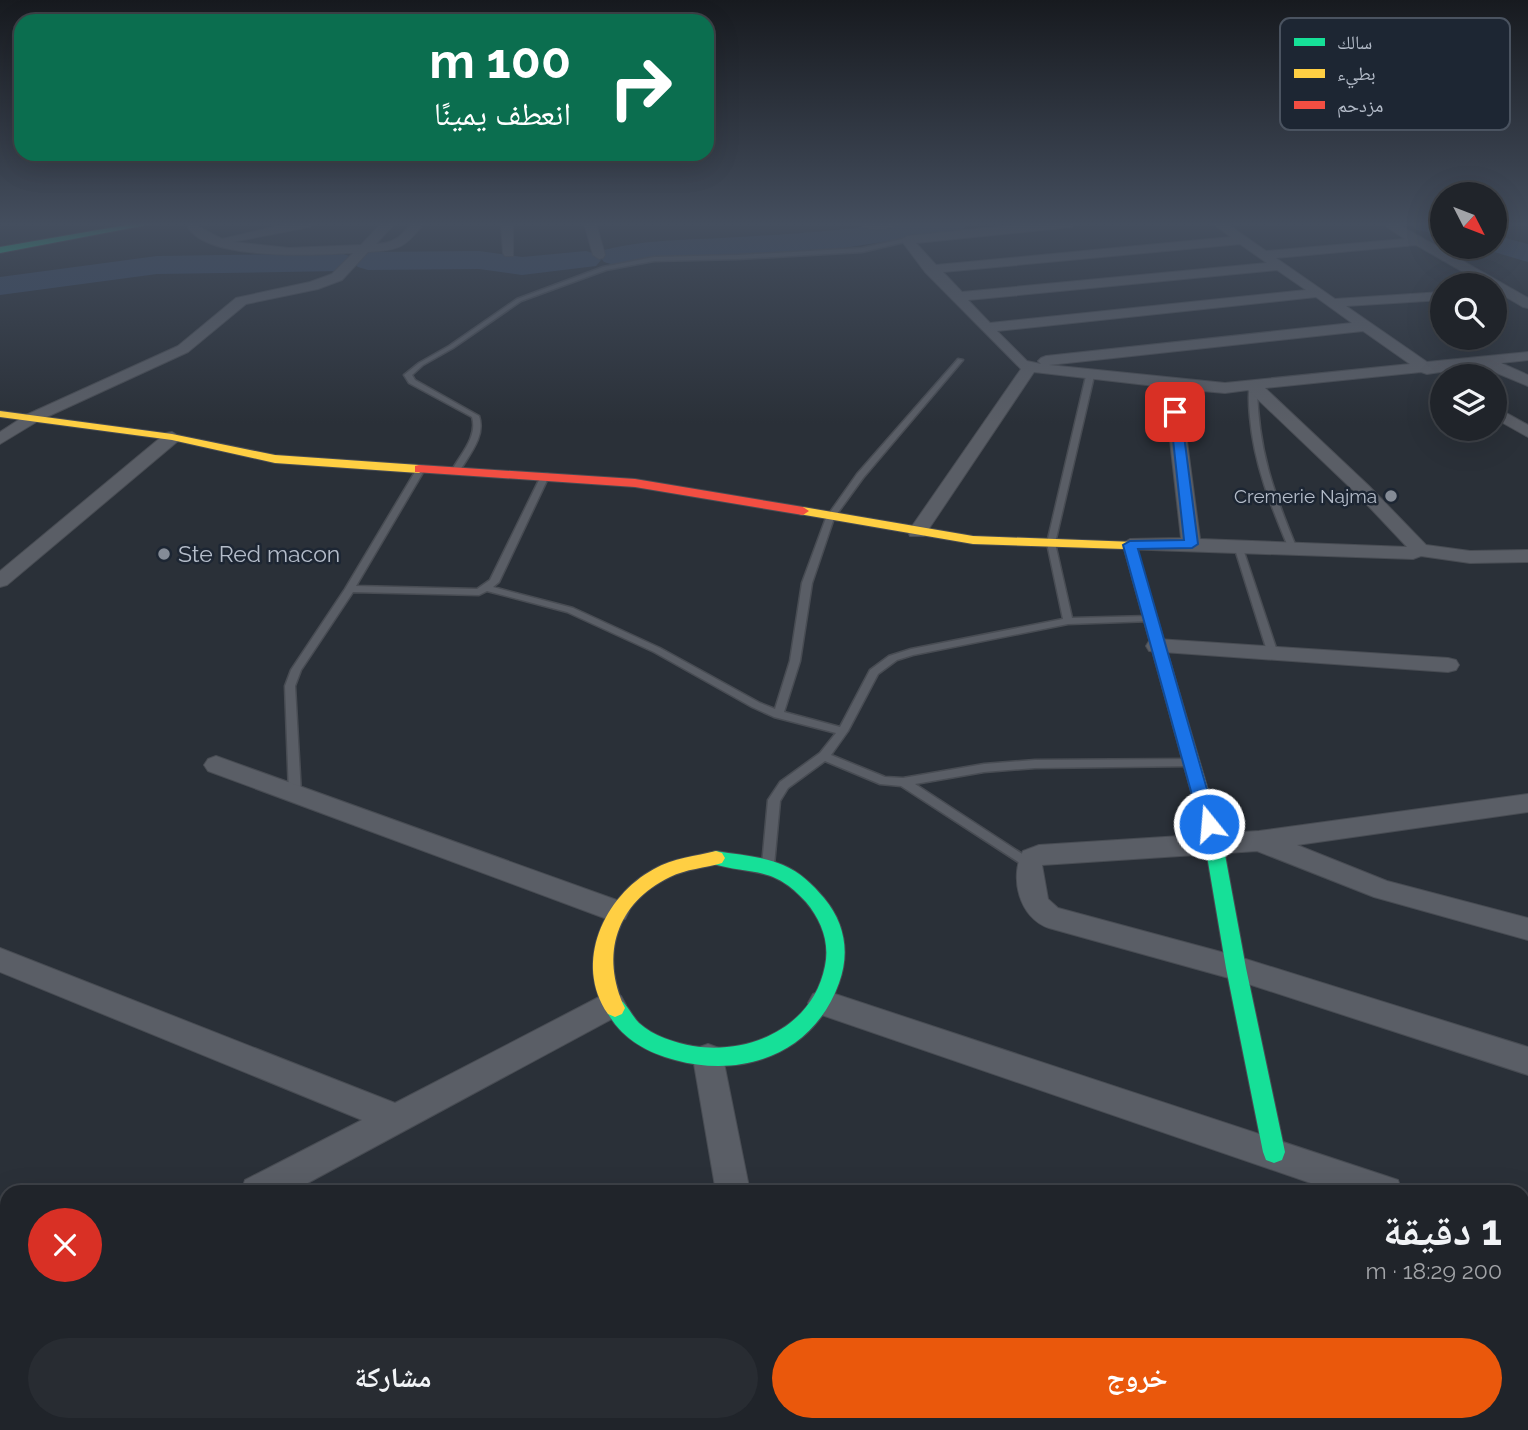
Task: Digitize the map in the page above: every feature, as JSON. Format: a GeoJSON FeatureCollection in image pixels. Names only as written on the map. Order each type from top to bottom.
{"type":"FeatureCollection","features":[{"type":"Feature","properties":{"kind":"street"},"geometry":{"type":"LineString","coordinates":[[0,439],[32,418],[174,354],[200,337],[241,302],[265,293],[287,290]]}},
{"type":"Feature","properties":{"kind":"street"},"geometry":{"type":"LineString","coordinates":[[950,290],[1026,366],[1090,376],[1225,388],[1528,356]]}},
{"type":"Feature","properties":{"kind":"street"},"geometry":{"type":"LineString","coordinates":[[957,297],[1033,290]]}},
{"type":"Feature","properties":{"kind":"street"},"geometry":{"type":"LineString","coordinates":[[1314,290],[1430,370]]}},
{"type":"Feature","properties":{"kind":"street"},"geometry":{"type":"LineString","coordinates":[[986,328],[1319,293]]}},
{"type":"Feature","properties":{"kind":"street"},"geometry":{"type":"LineString","coordinates":[[1507,294],[1528,304]]}},
{"type":"Feature","properties":{"kind":"street"},"geometry":{"type":"LineString","coordinates":[[1333,303],[1430,297]]}},
{"type":"Feature","properties":{"kind":"street"},"geometry":{"type":"LineString","coordinates":[[1026,366],[1366,326]]}},
{"type":"Feature","properties":{"kind":"street"},"geometry":{"type":"LineString","coordinates":[[1482,360],[1528,381]]}},
{"type":"Feature","properties":{"kind":"street"},"geometry":{"type":"LineString","coordinates":[[917,532],[1026,366]]}},
{"type":"Feature","properties":{"kind":"street"},"geometry":{"type":"LineString","coordinates":[[1172,385],[1192,544]]}},
{"type":"Feature","properties":{"kind":"street"},"geometry":{"type":"LineString","coordinates":[[1253,386],[1363,490],[1417,546],[1417,550]]}},
{"type":"Feature","properties":{"kind":"street"},"geometry":{"type":"LineString","coordinates":[[0,414],[172,437],[275,459],[635,483],[973,540],[1130,545],[1192,544],[1413,553],[1417,550],[1470,557],[1528,556]]}},
{"type":"Feature","properties":{"kind":"street"},"geometry":{"type":"LineString","coordinates":[[1507,419],[1528,432]]}},
{"type":"Feature","properties":{"kind":"street"},"geometry":{"type":"LineString","coordinates":[[0,581],[172,437]]}},
{"type":"Feature","properties":{"kind":"street"},"geometry":{"type":"LineString","coordinates":[[1130,545],[1214,844],[1236,968],[1274,1152]]}},
{"type":"Feature","properties":{"kind":"street"},"geometry":{"type":"LineString","coordinates":[[1157,646],[1448,665]]}},
{"type":"Feature","properties":{"kind":"street"},"geometry":{"type":"LineString","coordinates":[[216,765],[615,911]]}},
{"type":"Feature","properties":{"kind":"street"},"geometry":{"type":"LineString","coordinates":[[1528,803],[1259,841],[1039,855],[1032,858],[1028,864],[1035,904],[1049,917],[1236,968],[1528,1061]]}},
{"type":"Feature","properties":{"kind":"street"},"geometry":{"type":"LineString","coordinates":[[1259,841],[1383,890],[1528,929]]}},
{"type":"Feature","properties":{"kind":"street"},"geometry":{"type":"LineString","coordinates":[[716,858],[742,859],[768,865],[802,883],[819,900],[831,920],[838,943],[838,968],[824,1003],[806,1024],[769,1047],[740,1056],[708,1058],[678,1053],[651,1042],[628,1025],[611,1005],[602,981],[600,957],[604,933],[615,911],[642,884],[677,865],[716,858]]}},
{"type":"Feature","properties":{"kind":"street"},"geometry":{"type":"LineString","coordinates":[[0,960],[395,1118]]}},
{"type":"Feature","properties":{"kind":"street"},"geometry":{"type":"LineString","coordinates":[[824,1003],[1366,1185]]}},
{"type":"Feature","properties":{"kind":"street"},"geometry":{"type":"LineString","coordinates":[[270,1185],[611,1005]]}},
{"type":"Feature","properties":{"kind":"street"},"geometry":{"type":"LineString","coordinates":[[708,1058],[732,1185]]}},
{"type":"Feature","properties":{"kind":"lane"},"geometry":{"type":"LineString","coordinates":[[456,470],[478,430],[478,421],[475,416],[412,382],[408,375],[519,300],[547,290]]}},
{"type":"Feature","properties":{"kind":"lane"},"geometry":{"type":"LineString","coordinates":[[778,715],[795,661],[807,583],[830,518],[860,476],[960,360]]}},
{"type":"Feature","properties":{"kind":"lane"},"geometry":{"type":"LineString","coordinates":[[1068,621],[1051,542],[1090,376]]}},
{"type":"Feature","properties":{"kind":"lane"},"geometry":{"type":"LineString","coordinates":[[1253,386],[1253,423],[1264,479],[1293,549]]}},
{"type":"Feature","properties":{"kind":"lane"},"geometry":{"type":"LineString","coordinates":[[295,794],[290,685],[296,670],[350,589],[421,469]]}},
{"type":"Feature","properties":{"kind":"lane"},"geometry":{"type":"LineString","coordinates":[[350,589],[479,592],[488,588],[494,582],[545,475]]}},
{"type":"Feature","properties":{"kind":"lane"},"geometry":{"type":"LineString","coordinates":[[1238,546],[1272,654]]}},
{"type":"Feature","properties":{"kind":"lane"},"geometry":{"type":"LineString","coordinates":[[488,588],[570,610],[657,650],[778,715],[843,731]]}},
{"type":"Feature","properties":{"kind":"lane"},"geometry":{"type":"LineString","coordinates":[[768,865],[774,800],[784,785],[824,756],[843,731],[874,672],[892,658],[1068,621],[1149,619]]}},
{"type":"Feature","properties":{"kind":"lane"},"geometry":{"type":"LineString","coordinates":[[824,756],[884,781],[903,782],[984,768],[1035,764],[1191,763]]}},
{"type":"Feature","properties":{"kind":"lane"},"geometry":{"type":"LineString","coordinates":[[903,782],[1028,864]]}},
{"type":"Feature","properties":{"kind":"traffic: fast"},"geometry":{"type":"LineString","coordinates":[[1205,810],[1274,1152]]}},
{"type":"Feature","properties":{"kind":"traffic: fast"},"geometry":{"type":"LineString","coordinates":[[615,1008],[636,1033],[664,1047],[693,1056],[724,1057],[754,1052],[781,1041],[805,1024],[823,1000],[834,970],[836,946],[822,909],[799,884],[777,870],[756,863],[716,858]]}},
{"type":"Feature","properties":{"kind":"traffic: slow"},"geometry":{"type":"LineString","coordinates":[[0,414],[172,437],[275,459],[419,469]]}},
{"type":"Feature","properties":{"kind":"traffic: slow"},"geometry":{"type":"LineString","coordinates":[[803,511],[973,540],[1130,545],[1205,810]]}},
{"type":"Feature","properties":{"kind":"traffic: slow"},"geometry":{"type":"LineString","coordinates":[[615,1008],[605,983],[603,949],[607,933],[623,904],[648,881],[663,872],[716,858]]}},
{"type":"Feature","properties":{"kind":"traffic: jam"},"geometry":{"type":"LineString","coordinates":[[419,469],[635,483],[803,511]]}},
{"type":"Feature","properties":{"kind":"place","name":"Cremerie Najma"},"geometry":{"type":"Point","coordinates":[1391,496]}},
{"type":"Feature","properties":{"kind":"place","name":"Ste Red macon"},"geometry":{"type":"Point","coordinates":[164,554]}},
{"type":"Feature","properties":{"kind":"route"},"geometry":{"type":"LineString","coordinates":[[1175,412],[1192,544],[1130,545],[1209,824]]}}]}
